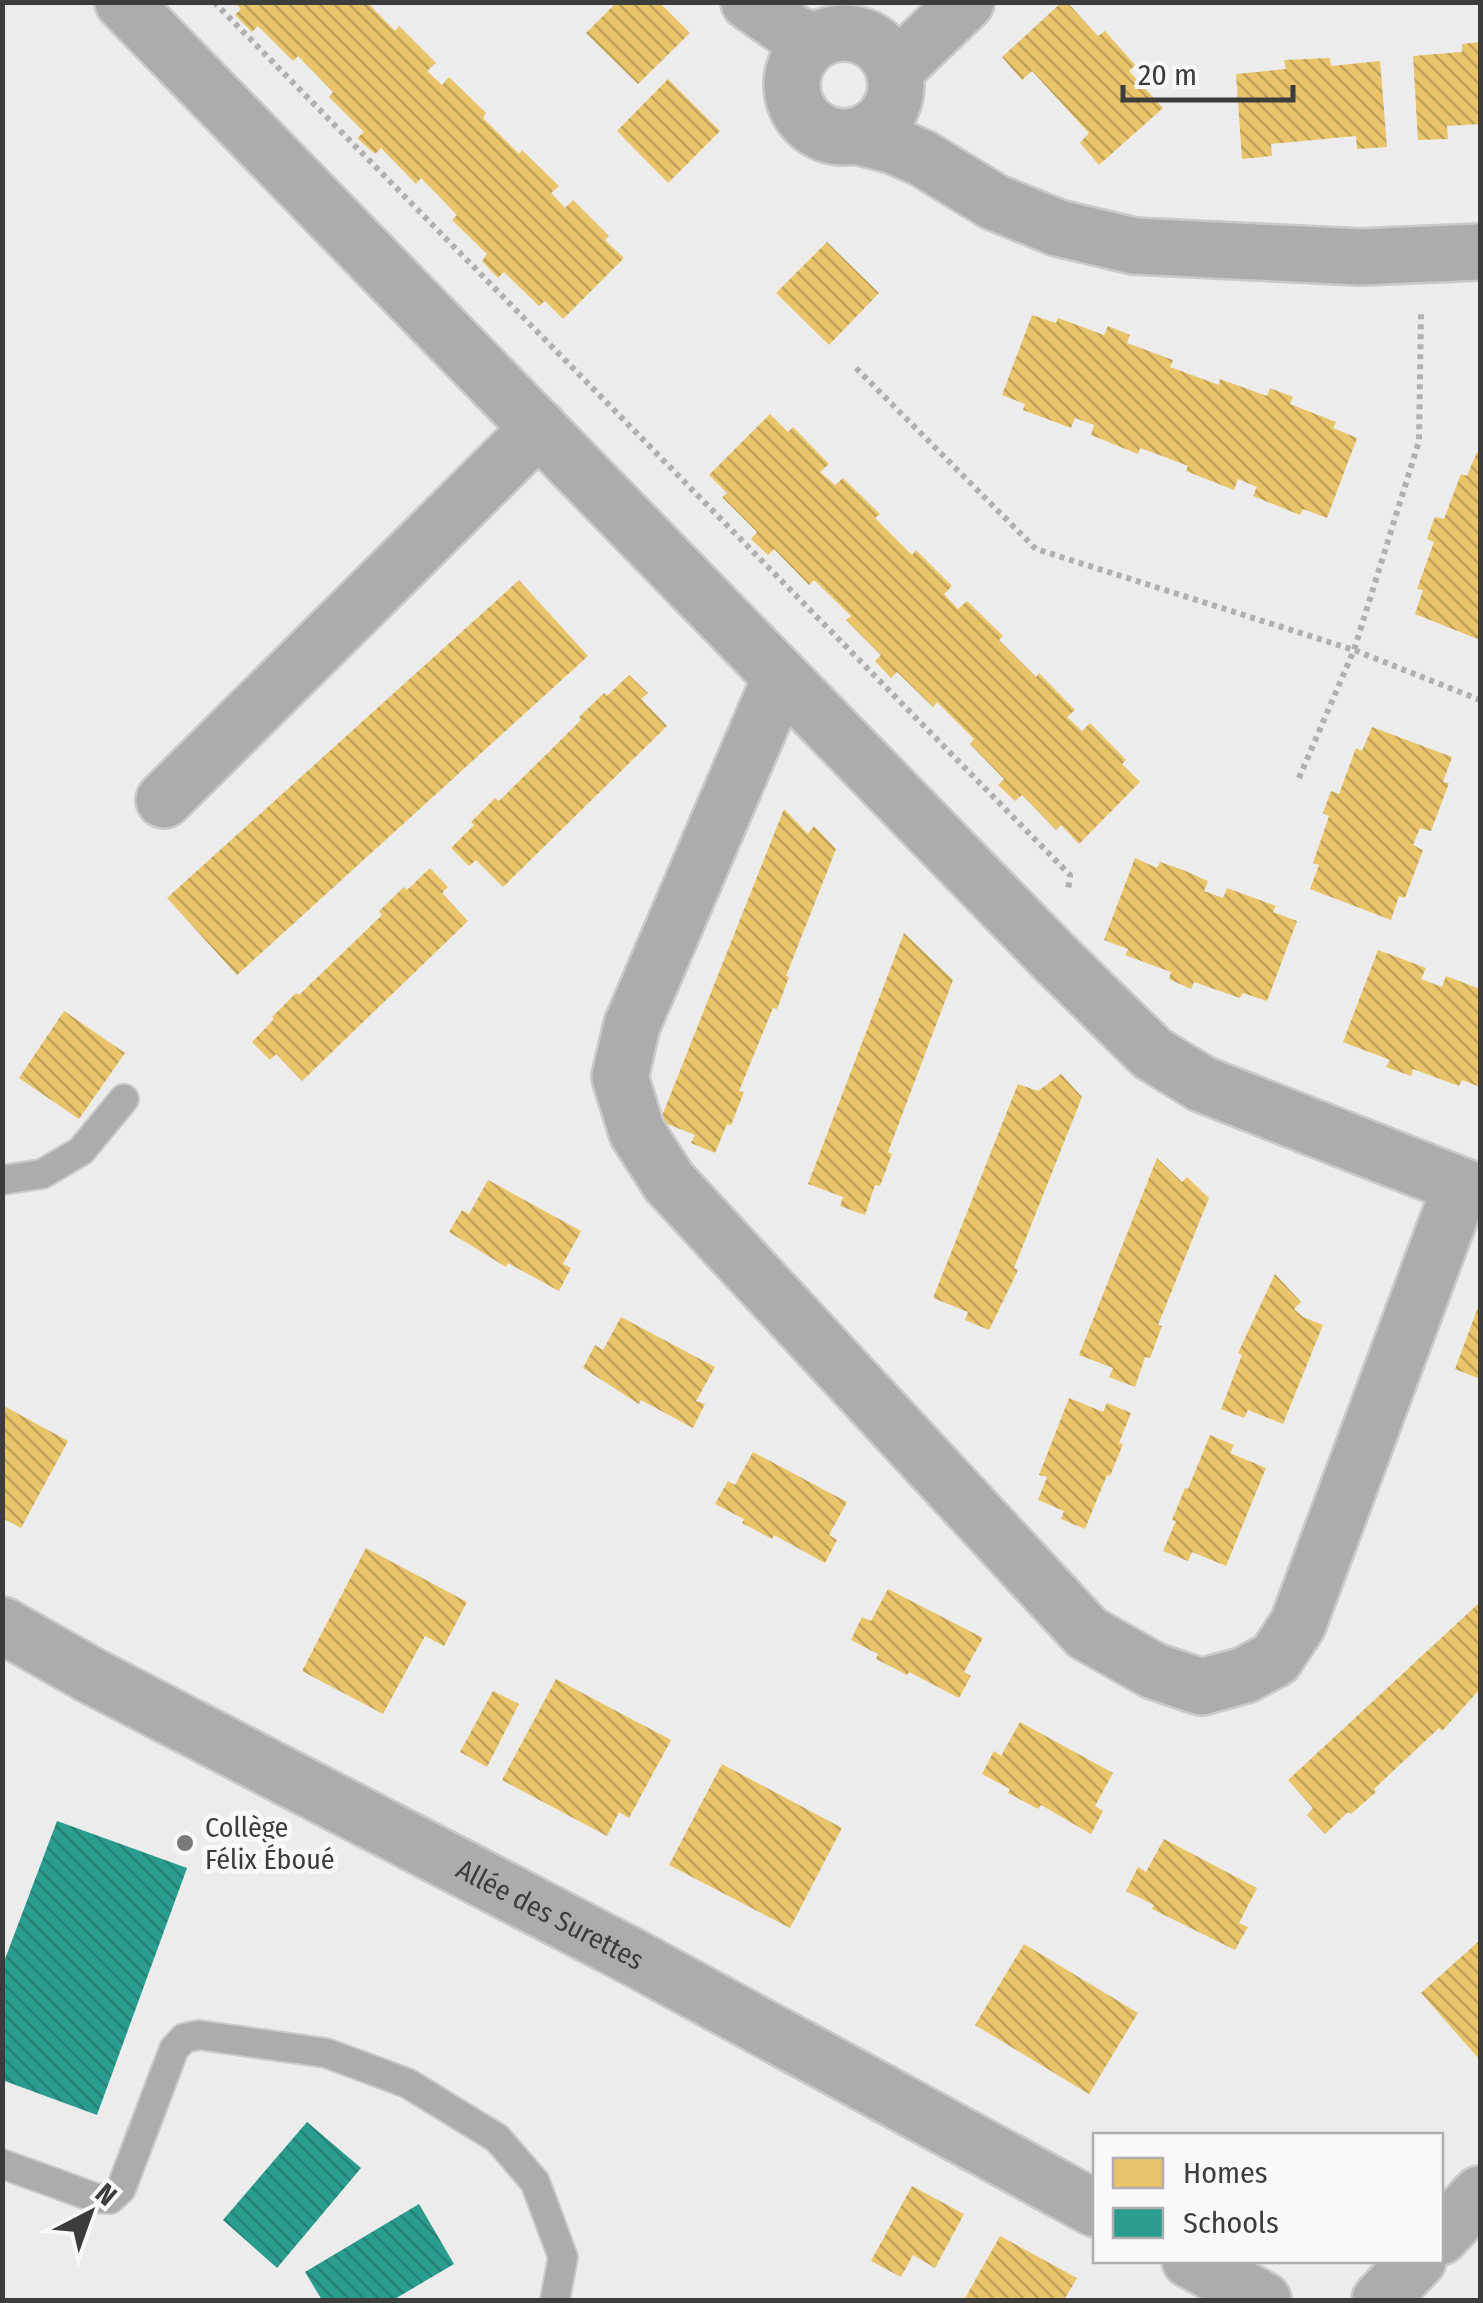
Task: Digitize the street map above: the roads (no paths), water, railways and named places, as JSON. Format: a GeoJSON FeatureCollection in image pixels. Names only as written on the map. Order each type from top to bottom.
{"type":"FeatureCollection","features":[{"type":"Feature","properties":{"kind":"street"},"geometry":{"type":"LineString","coordinates":[[123,2],[781,676],[1056,960],[1154,1054],[1202,1084],[1471,1190],[1298,1624],[1275,1659],[1245,1675],[1200,1686],[1154,1672],[1087,1633],[670,1182],[636,1132],[620,1077],[632,1026],[781,676]]}},
{"type":"Feature","properties":{"kind":"street"},"geometry":{"type":"LineString","coordinates":[[856,136],[882,120],[891,108],[895,82],[966,2]]}},
{"type":"Feature","properties":{"kind":"street"},"geometry":{"type":"LineString","coordinates":[[752,5],[784,51],[832,37],[868,39],[880,48],[912,125],[951,178]]}},
{"type":"Feature","properties":{"kind":"street"},"geometry":{"type":"LineString","coordinates":[[832,37],[794,102],[812,126],[840,137],[856,136],[892,144],[994,202],[1058,228],[1134,246],[1219,252],[1360,256],[1480,252]]}},
{"type":"Feature","properties":{"kind":"street"},"geometry":{"type":"LineString","coordinates":[[164,800],[539,428]]}},
{"type":"Feature","properties":{"kind":"street","name":"Allée des Surettes"},"geometry":{"type":"LineString","coordinates":[[2,1625],[90,1675],[631,1956],[1093,2207]]}},
{"type":"Feature","properties":{"kind":"street"},"geometry":{"type":"LineString","coordinates":[[1443,2234],[1480,2194]]}},
{"type":"Feature","properties":{"kind":"street"},"geometry":{"type":"LineString","coordinates":[[1195,2263],[1263,2300]]}},
{"type":"Feature","properties":{"kind":"street"},"geometry":{"type":"LineString","coordinates":[[1380,2300],[1415,2263]]}},
{"type":"Feature","properties":{"kind":"lane"},"geometry":{"type":"LineString","coordinates":[[2,1180],[42,1174],[81,1151],[124,1099]]}},
{"type":"Feature","properties":{"kind":"lane"},"geometry":{"type":"LineString","coordinates":[[2,2164],[96,2198],[110,2198],[120,2189],[174,2049],[184,2038],[199,2035],[326,2052],[408,2083],[497,2138],[536,2182],[563,2257],[555,2300]]}},
{"type":"Feature","properties":{"kind":"place","name":"Collège Félix Éboué"},"geometry":{"type":"Point","coordinates":[185,1843]}}]}
